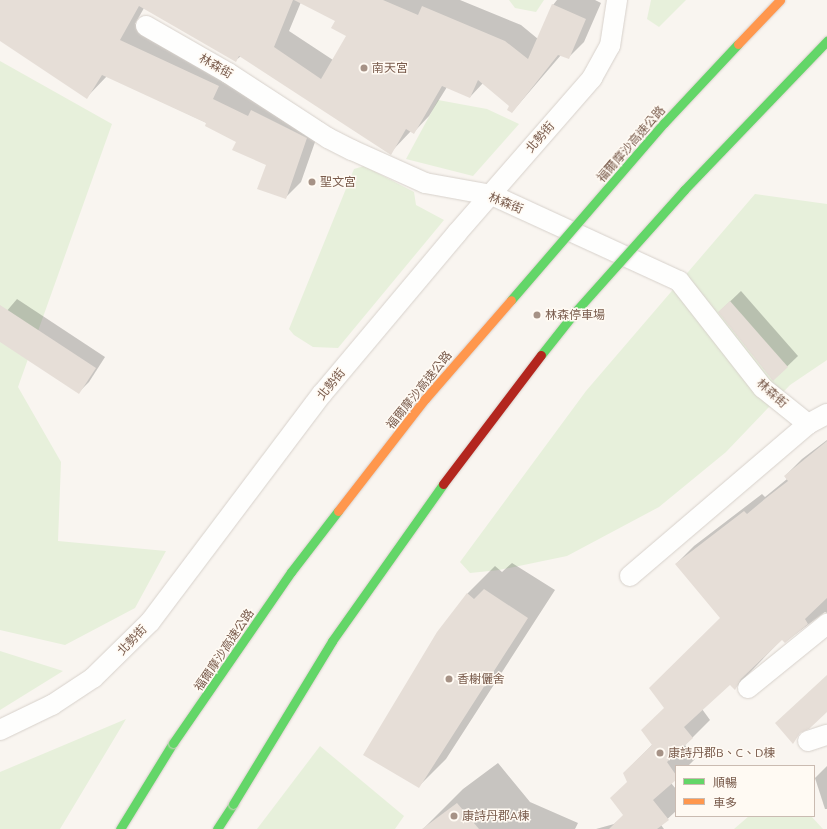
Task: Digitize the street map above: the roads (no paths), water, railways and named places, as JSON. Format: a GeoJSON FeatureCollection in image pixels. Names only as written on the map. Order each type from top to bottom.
{"type":"FeatureCollection","features":[{"type":"Feature","properties":{"kind":"highway","name":"福爾摩沙高速公路"},"geometry":{"type":"LineString","coordinates":[[120,829],[143,789],[291,572],[425,399],[664,123],[780,0]]}},
{"type":"Feature","properties":{"kind":"highway"},"geometry":{"type":"LineString","coordinates":[[217,829],[332,641],[404,536],[487,424],[575,312],[684,190],[827,41]]}},
{"type":"Feature","properties":{"kind":"highway"},"geometry":{"type":"LineString","coordinates":[[109,829],[143,789]]}},
{"type":"Feature","properties":{"kind":"street","name":"北勢街"},"geometry":{"type":"LineString","coordinates":[[0,730],[52,705],[93,678],[150,622],[322,394],[457,233],[492,195],[592,78],[610,46],[617,0]]}},
{"type":"Feature","properties":{"kind":"street","name":"林森街"},"geometry":{"type":"LineString","coordinates":[[146,26],[228,73],[328,138],[352,150],[425,183],[492,195],[679,281],[763,388],[808,424]]}},
{"type":"Feature","properties":{"kind":"street"},"geometry":{"type":"LineString","coordinates":[[630,576],[808,424],[827,414]]}},
{"type":"Feature","properties":{"kind":"street"},"geometry":{"type":"LineString","coordinates":[[748,688],[827,624]]}},
{"type":"Feature","properties":{"kind":"street"},"geometry":{"type":"LineString","coordinates":[[808,741],[827,735]]}},
{"type":"Feature","properties":{"kind":"place","name":"南天宮"},"geometry":{"type":"Point","coordinates":[364,68]}},
{"type":"Feature","properties":{"kind":"place","name":"聖文宮"},"geometry":{"type":"Point","coordinates":[312,182]}},
{"type":"Feature","properties":{"kind":"place","name":"林森停車場"},"geometry":{"type":"Point","coordinates":[537,315]}},
{"type":"Feature","properties":{"kind":"place","name":"香榭儷舍"},"geometry":{"type":"Point","coordinates":[449,679]}},
{"type":"Feature","properties":{"kind":"place","name":"康詩丹郡B、C、D棟"},"geometry":{"type":"Point","coordinates":[660,753]}},
{"type":"Feature","properties":{"kind":"place","name":"康詩丹郡A棟"},"geometry":{"type":"Point","coordinates":[454,816]}}]}
